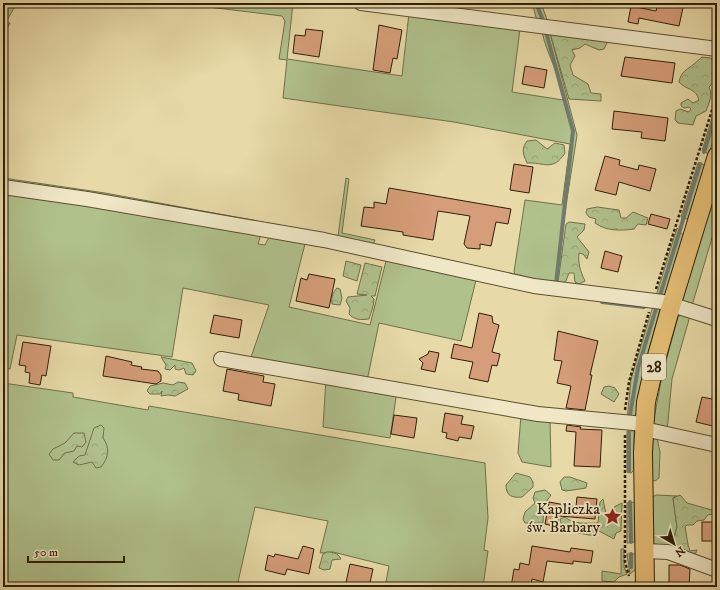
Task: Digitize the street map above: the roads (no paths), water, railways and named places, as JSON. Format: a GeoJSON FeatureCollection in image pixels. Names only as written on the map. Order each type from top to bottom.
{"type":"FeatureCollection","features":[{"type":"Feature","properties":{"kind":"main road","name":"28"},"geometry":{"type":"LineString","coordinates":[[645,587],[644,427],[646,402],[654,363],[662,303],[717,156]]}},
{"type":"Feature","properties":{"kind":"street"},"geometry":{"type":"LineString","coordinates":[[361,3],[717,50]]}},
{"type":"Feature","properties":{"kind":"street"},"geometry":{"type":"LineString","coordinates":[[3,187],[87,199],[324,240],[534,286],[662,303],[717,319]]}},
{"type":"Feature","properties":{"kind":"street"},"geometry":{"type":"LineString","coordinates":[[221,359],[538,414],[644,427],[717,445]]}},
{"type":"Feature","properties":{"kind":"street"},"geometry":{"type":"LineString","coordinates":[[645,551],[668,552],[717,570]]}},
{"type":"Feature","properties":{"kind":"waterway"},"geometry":{"type":"LineString","coordinates":[[536,3],[542,18]]}},
{"type":"Feature","properties":{"kind":"waterway"},"geometry":{"type":"LineString","coordinates":[[546,32],[573,131],[556,284]]}},
{"type":"Feature","properties":{"kind":"waterway"},"geometry":{"type":"LineString","coordinates":[[704,152],[717,111]]}},
{"type":"Feature","properties":{"kind":"waterway"},"geometry":{"type":"LineString","coordinates":[[630,415],[638,368],[700,164]]}},
{"type":"Feature","properties":{"kind":"waterway"},"geometry":{"type":"LineString","coordinates":[[602,302],[644,307]]}},
{"type":"Feature","properties":{"kind":"waterway"},"geometry":{"type":"LineString","coordinates":[[629,433],[629,471]]}},
{"type":"Feature","properties":{"kind":"waterway"},"geometry":{"type":"LineString","coordinates":[[630,502],[631,542]]}},
{"type":"Feature","properties":{"kind":"waterway"},"geometry":{"type":"LineString","coordinates":[[631,554],[631,567]]}},
{"type":"Feature","properties":{"kind":"place","name":"Kapliczka św. Barbary"},"geometry":{"type":"Point","coordinates":[613,517]}}]}
